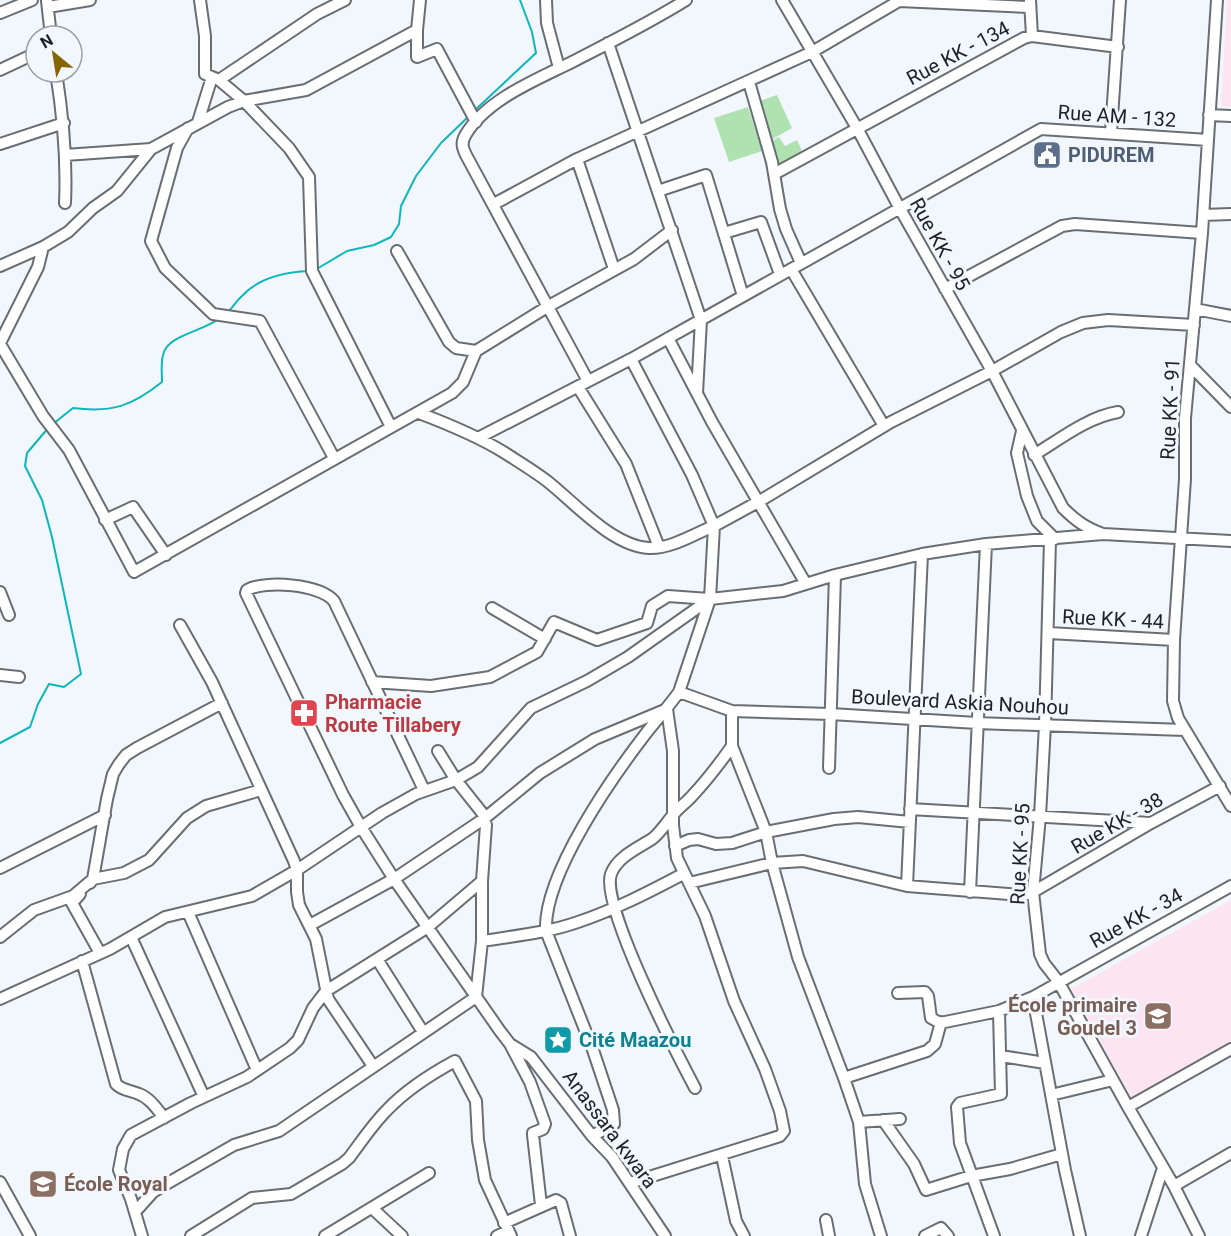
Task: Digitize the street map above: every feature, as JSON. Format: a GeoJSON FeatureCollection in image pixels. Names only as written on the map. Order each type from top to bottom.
{"type":"FeatureCollection","features":[{"type":"Feature","properties":{"kind":"street"},"geometry":{"type":"LineString","coordinates":[[0,13],[32,0]]}},
{"type":"Feature","properties":{"kind":"street"},"geometry":{"type":"LineString","coordinates":[[50,24],[47,4],[90,0]]}},
{"type":"Feature","properties":{"kind":"street"},"geometry":{"type":"LineString","coordinates":[[200,0],[205,36],[205,74],[216,78],[244,101],[289,148],[309,177],[312,271],[391,428]]}},
{"type":"Feature","properties":{"kind":"street"},"geometry":{"type":"LineString","coordinates":[[334,458],[260,321],[213,314],[165,268],[151,241],[177,148],[194,124],[216,78],[317,14],[345,0]]}},
{"type":"Feature","properties":{"kind":"street"},"geometry":{"type":"LineString","coordinates":[[420,0],[417,57],[436,49],[476,122]]}},
{"type":"Feature","properties":{"kind":"street"},"geometry":{"type":"LineString","coordinates":[[546,0],[547,23],[559,68]]}},
{"type":"Feature","properties":{"kind":"street"},"geometry":{"type":"LineString","coordinates":[[588,381],[462,148],[465,134],[492,107],[516,91],[608,43],[673,3],[686,0]]}},
{"type":"Feature","properties":{"kind":"street","name":"Rue KK - 95"},"geometry":{"type":"LineString","coordinates":[[782,0],[857,128],[992,371],[1063,508],[1082,525],[1103,534]]}},
{"type":"Feature","properties":{"kind":"street"},"geometry":{"type":"LineString","coordinates":[[1111,132],[1120,0]]}},
{"type":"Feature","properties":{"kind":"street","name":"Rue KK - 91"},"geometry":{"type":"LineString","coordinates":[[1217,0],[1202,233],[1185,418],[1173,701],[1174,709],[1185,730],[1231,806]]}},
{"type":"Feature","properties":{"kind":"street"},"geometry":{"type":"LineString","coordinates":[[494,204],[577,159],[812,52],[899,1],[1029,3],[1032,36]]}},
{"type":"Feature","properties":{"kind":"street"},"geometry":{"type":"LineString","coordinates":[[0,266],[43,247],[68,232],[93,208],[117,191],[151,148],[194,124],[244,101],[306,90],[417,30]]}},
{"type":"Feature","properties":{"kind":"street","name":"Rue KK - 134"},"geometry":{"type":"LineString","coordinates":[[774,174],[1016,41],[1032,36],[1118,47]]}},
{"type":"Feature","properties":{"kind":"street"},"geometry":{"type":"LineString","coordinates":[[608,43],[701,320],[697,393]]}},
{"type":"Feature","properties":{"kind":"street"},"geometry":{"type":"LineString","coordinates":[[0,70],[24,59]]}},
{"type":"Feature","properties":{"kind":"street"},"geometry":{"type":"LineString","coordinates":[[749,82],[768,145],[796,266],[884,426]]}},
{"type":"Feature","properties":{"kind":"street"},"geometry":{"type":"LineString","coordinates":[[58,84],[64,123],[65,203]]}},
{"type":"Feature","properties":{"kind":"street"},"geometry":{"type":"LineString","coordinates":[[1209,115],[1231,116]]}},
{"type":"Feature","properties":{"kind":"street"},"geometry":{"type":"LineString","coordinates":[[0,144],[64,123]]}},
{"type":"Feature","properties":{"kind":"street","name":"Rue AM - 132"},"geometry":{"type":"LineString","coordinates":[[478,438],[630,359],[1041,129],[1208,140]]}},
{"type":"Feature","properties":{"kind":"street"},"geometry":{"type":"LineString","coordinates":[[65,155],[151,148]]}},
{"type":"Feature","properties":{"kind":"street"},"geometry":{"type":"LineString","coordinates":[[577,159],[614,269]]}},
{"type":"Feature","properties":{"kind":"street"},"geometry":{"type":"LineString","coordinates":[[658,191],[706,175],[743,296]]}},
{"type":"Feature","properties":{"kind":"street"},"geometry":{"type":"LineString","coordinates":[[1203,215],[1231,214]]}},
{"type":"Feature","properties":{"kind":"street"},"geometry":{"type":"LineString","coordinates":[[724,233],[761,222],[780,274]]}},
{"type":"Feature","properties":{"kind":"street"},"geometry":{"type":"LineString","coordinates":[[945,289],[1062,226],[1076,224],[1202,233]]}},
{"type":"Feature","properties":{"kind":"street"},"geometry":{"type":"LineString","coordinates":[[43,247],[38,267],[0,344],[47,421],[64,442],[134,572],[452,393],[463,382],[476,351],[645,251],[672,230]]}},
{"type":"Feature","properties":{"kind":"street"},"geometry":{"type":"LineString","coordinates":[[397,251],[449,342],[456,348],[476,351]]}},
{"type":"Feature","properties":{"kind":"street"},"geometry":{"type":"LineString","coordinates":[[1195,309],[1231,316]]}},
{"type":"Feature","properties":{"kind":"street"},"geometry":{"type":"LineString","coordinates":[[418,412],[478,438],[503,452],[547,481],[576,508],[622,539],[642,547],[658,547],[669,545],[714,526],[884,426],[992,371],[1061,332],[1083,323],[1108,320],[1194,325]]}},
{"type":"Feature","properties":{"kind":"street"},"geometry":{"type":"LineString","coordinates":[[668,338],[806,584]]}},
{"type":"Feature","properties":{"kind":"street"},"geometry":{"type":"LineString","coordinates":[[592,1136],[614,1124],[613,1110],[593,1050],[546,931],[545,916],[560,870],[594,809],[636,746],[679,692],[710,599],[714,526],[692,475],[630,359]]}},
{"type":"Feature","properties":{"kind":"street"},"geometry":{"type":"LineString","coordinates":[[1190,365],[1231,407]]}},
{"type":"Feature","properties":{"kind":"street"},"geometry":{"type":"LineString","coordinates":[[578,387],[626,464],[658,547]]}},
{"type":"Feature","properties":{"kind":"street"},"geometry":{"type":"LineString","coordinates":[[1034,455],[1088,423],[1118,412]]}},
{"type":"Feature","properties":{"kind":"street"},"geometry":{"type":"LineString","coordinates":[[1022,431],[1017,453],[1028,496],[1037,521],[1053,540]]}},
{"type":"Feature","properties":{"kind":"street"},"geometry":{"type":"LineString","coordinates":[[105,520],[133,507],[166,555]]}},
{"type":"Feature","properties":{"kind":"street"},"geometry":{"type":"LineString","coordinates":[[424,790],[372,682],[431,686],[490,677],[537,652],[554,622],[597,640],[647,622],[652,606],[668,596],[710,599],[783,591],[835,575],[922,554],[986,544],[1103,534],[1231,541]]}},
{"type":"Feature","properties":{"kind":"street","name":"Rue KK - 95"},"geometry":{"type":"LineString","coordinates":[[1053,540],[1040,816],[1033,892],[1040,954],[1058,981],[1174,1185],[1198,1236]]}},
{"type":"Feature","properties":{"kind":"street"},"geometry":{"type":"LineString","coordinates":[[970,892],[986,544]]}},
{"type":"Feature","properties":{"kind":"street"},"geometry":{"type":"LineString","coordinates":[[907,886],[922,554]]}},
{"type":"Feature","properties":{"kind":"street"},"geometry":{"type":"LineString","coordinates":[[829,768],[835,575]]}},
{"type":"Feature","properties":{"kind":"street","name":"Anassara kwara"},"geometry":{"type":"LineString","coordinates":[[372,682],[334,601],[329,595],[316,590],[271,584],[259,585],[247,590],[246,593],[343,795],[394,879],[510,1044],[531,1057],[592,1136],[612,1157],[665,1236]]}},
{"type":"Feature","properties":{"kind":"street"},"geometry":{"type":"LineString","coordinates":[[0,592],[9,615]]}},
{"type":"Feature","properties":{"kind":"street"},"geometry":{"type":"LineString","coordinates":[[0,999],[100,954],[165,917],[252,897],[382,813],[424,790],[456,780],[478,767],[531,708],[587,681],[628,657],[710,599]]}},
{"type":"Feature","properties":{"kind":"street"},"geometry":{"type":"LineString","coordinates":[[492,608],[545,639]]}},
{"type":"Feature","properties":{"kind":"street"},"geometry":{"type":"LineString","coordinates":[[180,625],[222,703],[297,870],[297,892],[300,905],[320,952],[328,999],[373,1066]]}},
{"type":"Feature","properties":{"kind":"street","name":"Rue KK - 44"},"geometry":{"type":"LineString","coordinates":[[1049,633],[1174,640]]}},
{"type":"Feature","properties":{"kind":"street"},"geometry":{"type":"LineString","coordinates":[[0,675],[20,677]]}},
{"type":"Feature","properties":{"kind":"street","name":"Boulevard Askia Nouhou"},"geometry":{"type":"LineString","coordinates":[[679,692],[732,711],[1185,730]]}},
{"type":"Feature","properties":{"kind":"street"},"geometry":{"type":"LineString","coordinates":[[100,954],[72,903],[93,879],[113,774],[126,755],[222,703]]}},
{"type":"Feature","properties":{"kind":"street"},"geometry":{"type":"LineString","coordinates":[[630,1183],[780,1136],[784,1128],[765,1069],[734,1001],[705,916],[677,858],[671,733],[667,709]]}},
{"type":"Feature","properties":{"kind":"street"},"geometry":{"type":"LineString","coordinates":[[310,925],[394,879],[485,818],[540,773],[586,745],[667,709]]}},
{"type":"Feature","properties":{"kind":"street"},"geometry":{"type":"LineString","coordinates":[[732,711],[732,746],[766,832],[772,863],[798,957],[859,1122],[865,1184],[881,1236]]}},
{"type":"Feature","properties":{"kind":"street"},"geometry":{"type":"LineString","coordinates":[[695,1088],[644,985],[613,907],[611,874],[634,849],[654,838],[732,746]]}},
{"type":"Feature","properties":{"kind":"street"},"geometry":{"type":"LineString","coordinates":[[135,1212],[161,1187],[234,1144],[279,1131],[476,997],[482,941],[485,818],[456,780],[438,751]]}},
{"type":"Feature","properties":{"kind":"street","name":"Rue KK - 38"},"geometry":{"type":"LineString","coordinates":[[1033,892],[1151,823],[1220,786]]}},
{"type":"Feature","properties":{"kind":"street"},"geometry":{"type":"LineString","coordinates":[[0,937],[34,910],[73,896],[93,879],[124,873],[149,860],[187,818],[206,806],[261,790]]}},
{"type":"Feature","properties":{"kind":"street"},"geometry":{"type":"LineString","coordinates":[[910,809],[1151,823]]}},
{"type":"Feature","properties":{"kind":"street"},"geometry":{"type":"LineString","coordinates":[[0,867],[105,815]]}},
{"type":"Feature","properties":{"kind":"street"},"geometry":{"type":"LineString","coordinates":[[675,846],[698,839],[716,844],[732,843],[766,832],[834,819],[858,817],[910,822]]}},
{"type":"Feature","properties":{"kind":"street"},"geometry":{"type":"LineString","coordinates":[[482,941],[546,931],[578,922],[686,878],[772,863],[812,862],[907,886],[1010,895],[1033,892]]}},
{"type":"Feature","properties":{"kind":"street"},"geometry":{"type":"LineString","coordinates":[[142,1236],[119,1170],[123,1149],[131,1135],[257,1070],[290,1048],[298,1040],[313,1008],[326,991],[428,927],[482,881]]}},
{"type":"Feature","properties":{"kind":"street","name":"Rue KK - 34"},"geometry":{"type":"LineString","coordinates":[[941,1022],[999,1011],[1033,997],[1231,886]]}},
{"type":"Feature","properties":{"kind":"street"},"geometry":{"type":"LineString","coordinates":[[188,912],[257,1070]]}},
{"type":"Feature","properties":{"kind":"street"},"geometry":{"type":"LineString","coordinates":[[131,937],[204,1097]]}},
{"type":"Feature","properties":{"kind":"street"},"geometry":{"type":"LineString","coordinates":[[376,959],[423,1032]]}},
{"type":"Feature","properties":{"kind":"street"},"geometry":{"type":"LineString","coordinates":[[82,961],[116,1084],[145,1097],[164,1118]]}},
{"type":"Feature","properties":{"kind":"street"},"geometry":{"type":"LineString","coordinates":[[844,1078],[927,1051],[935,1044],[941,1022],[932,1018],[928,996],[925,992],[898,993]]}},
{"type":"Feature","properties":{"kind":"street"},"geometry":{"type":"LineString","coordinates":[[1033,997],[1062,1154],[1080,1236]]}},
{"type":"Feature","properties":{"kind":"street"},"geometry":{"type":"LineString","coordinates":[[994,1236],[960,1143],[957,1107],[960,1103],[1000,1094],[999,1011]]}},
{"type":"Feature","properties":{"kind":"street"},"geometry":{"type":"LineString","coordinates":[[510,1044],[531,1083],[545,1124],[545,1127],[533,1133],[541,1205]]}},
{"type":"Feature","properties":{"kind":"street"},"geometry":{"type":"LineString","coordinates":[[1128,1107],[1231,1049]]}},
{"type":"Feature","properties":{"kind":"street"},"geometry":{"type":"LineString","coordinates":[[1001,1056],[1045,1063]]}},
{"type":"Feature","properties":{"kind":"street"},"geometry":{"type":"LineString","coordinates":[[191,1236],[252,1198],[291,1194],[342,1164],[386,1111],[428,1077],[455,1060],[476,1101],[483,1176],[507,1230]]}},
{"type":"Feature","properties":{"kind":"street"},"geometry":{"type":"LineString","coordinates":[[1051,1095],[1113,1080]]}},
{"type":"Feature","properties":{"kind":"street"},"geometry":{"type":"LineString","coordinates":[[859,1122],[900,1119]]}},
{"type":"Feature","properties":{"kind":"street"},"geometry":{"type":"LineString","coordinates":[[883,1120],[915,1164],[926,1190],[971,1176],[1010,1169],[1062,1154]]}},
{"type":"Feature","properties":{"kind":"street"},"geometry":{"type":"LineString","coordinates":[[1174,1185],[1231,1154]]}},
{"type":"Feature","properties":{"kind":"street"},"geometry":{"type":"LineString","coordinates":[[722,1156],[736,1221],[744,1236]]}},
{"type":"Feature","properties":{"kind":"street"},"geometry":{"type":"LineString","coordinates":[[1141,1236],[1163,1168]]}},
{"type":"Feature","properties":{"kind":"street"},"geometry":{"type":"LineString","coordinates":[[325,1236],[429,1173]]}},
{"type":"Feature","properties":{"kind":"street"},"geometry":{"type":"LineString","coordinates":[[0,1182],[30,1236]]}},
{"type":"Feature","properties":{"kind":"street"},"geometry":{"type":"LineString","coordinates":[[496,1236],[541,1205],[556,1200],[559,1201],[570,1236]]}},
{"type":"Feature","properties":{"kind":"street"},"geometry":{"type":"LineString","coordinates":[[372,1208],[402,1236]]}},
{"type":"Feature","properties":{"kind":"street"},"geometry":{"type":"LineString","coordinates":[[826,1220],[830,1236]]}},
{"type":"Feature","properties":{"kind":"street"},"geometry":{"type":"LineString","coordinates":[[925,1236],[941,1228],[948,1236]]}},
{"type":"Feature","properties":{"kind":"shaded area"},"geometry":{"type":"Polygon","coordinates":[[[1227,0],[1231,0],[1231,107],[1221,106],[1227,0]]]}},
{"type":"Feature","properties":{"kind":"shaded area","name":"École primaire Goudel 3"},"geometry":{"type":"Polygon","coordinates":[[[1231,900],[1231,1043],[1132,1098],[1071,989],[1231,900]]]}},
{"type":"Feature","properties":{"kind":"green space"},"geometry":{"type":"Polygon","coordinates":[[[777,95],[792,128],[771,140],[760,101],[777,95]]]}},
{"type":"Feature","properties":{"kind":"green space"},"geometry":{"type":"Polygon","coordinates":[[[748,107],[762,151],[729,162],[714,118],[748,107]]]}},
{"type":"Feature","properties":{"kind":"green space"},"geometry":{"type":"Polygon","coordinates":[[[779,137],[785,146],[797,140],[802,151],[779,165],[772,141],[779,137]]]}},
{"type":"Feature","properties":{"kind":"waterway"},"geometry":{"type":"LineString","coordinates":[[473,112],[536,53],[532,32],[520,0]]}},
{"type":"Feature","properties":{"kind":"waterway"},"geometry":{"type":"LineString","coordinates":[[315,270],[347,251],[374,245],[391,237],[399,224],[401,206],[416,176],[441,143],[469,116]]}},
{"type":"Feature","properties":{"kind":"waterway"},"geometry":{"type":"LineString","coordinates":[[227,313],[257,284],[282,274],[309,271]]}},
{"type":"Feature","properties":{"kind":"waterway"},"geometry":{"type":"LineString","coordinates":[[53,424],[73,408],[110,408],[141,397],[162,382],[163,356],[166,348],[177,339],[220,318]]}},
{"type":"Feature","properties":{"kind":"waterway"},"geometry":{"type":"LineString","coordinates":[[0,743],[30,727],[38,704],[49,684],[64,687],[81,674],[52,537],[42,500],[25,466],[27,453],[49,427]]}},
{"type":"Feature","properties":{"kind":"place","name":"PIDUREM"},"geometry":{"type":"Point","coordinates":[1047,155]}},
{"type":"Feature","properties":{"kind":"place","name":"Pharmacie Route Tillabery"},"geometry":{"type":"Point","coordinates":[304,713]}},
{"type":"Feature","properties":{"kind":"place","name":"École primaire Goudel 3"},"geometry":{"type":"Point","coordinates":[1158,1016]}},
{"type":"Feature","properties":{"kind":"place","name":"Cité Maazou"},"geometry":{"type":"Point","coordinates":[558,1040]}},
{"type":"Feature","properties":{"kind":"place","name":"École Royal"},"geometry":{"type":"Point","coordinates":[43,1184]}}]}
